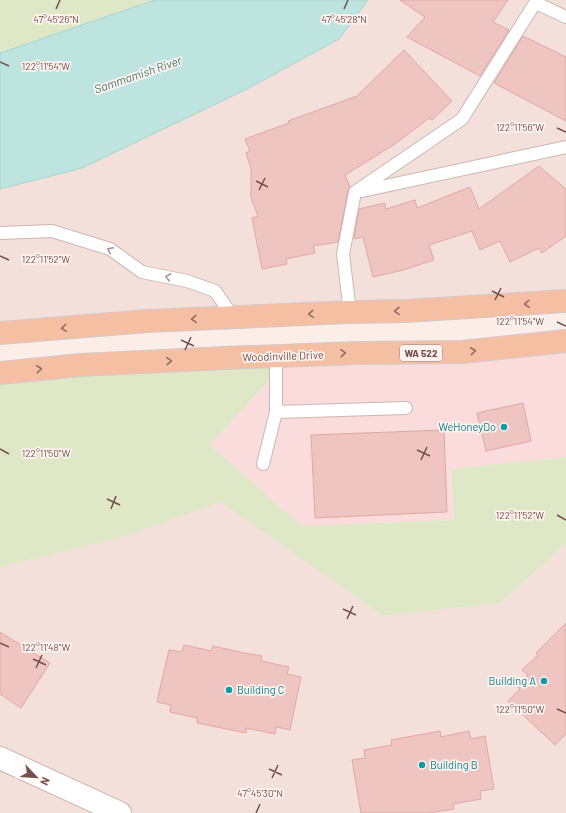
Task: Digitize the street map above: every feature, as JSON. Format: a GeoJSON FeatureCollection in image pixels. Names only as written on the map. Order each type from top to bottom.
{"type":"FeatureCollection","features":[{"type":"Feature","properties":{"kind":"main road"},"geometry":{"type":"LineString","coordinates":[[0,333],[148,321],[407,311],[566,301]]}},
{"type":"Feature","properties":{"kind":"main road","name":"Woodinville Drive"},"geometry":{"type":"LineString","coordinates":[[0,373],[80,365],[276,356],[356,353],[462,352],[566,342]]}},
{"type":"Feature","properties":{"kind":"street"},"geometry":{"type":"LineString","coordinates":[[0,758],[120,813]]}},
{"type":"Feature","properties":{"kind":"lane"},"geometry":{"type":"LineString","coordinates":[[350,312],[343,254],[354,192],[462,119],[537,1],[566,17]]}},
{"type":"Feature","properties":{"kind":"lane"},"geometry":{"type":"LineString","coordinates":[[354,192],[566,147]]}},
{"type":"Feature","properties":{"kind":"lane"},"geometry":{"type":"LineString","coordinates":[[0,233],[52,232],[110,249],[142,272],[187,281],[215,291],[233,317]]}},
{"type":"Feature","properties":{"kind":"lane"},"geometry":{"type":"LineString","coordinates":[[263,464],[276,412],[276,356]]}},
{"type":"Feature","properties":{"kind":"lane"},"geometry":{"type":"LineString","coordinates":[[276,412],[406,408]]}},
{"type":"Feature","properties":{"kind":"shaded area"},"geometry":{"type":"Polygon","coordinates":[[[368,0],[566,0],[566,300],[0,333],[0,189],[82,168],[247,89],[339,39],[368,0]]]}},
{"type":"Feature","properties":{"kind":"shaded area"},"geometry":{"type":"Polygon","coordinates":[[[566,341],[566,457],[451,469],[454,520],[302,526],[210,445],[291,356],[566,341]]]}},
{"type":"Feature","properties":{"kind":"shaded area"},"geometry":{"type":"Polygon","coordinates":[[[221,501],[383,616],[500,603],[566,544],[566,813],[0,813],[0,567],[126,536],[221,501]]]}},
{"type":"Feature","properties":{"kind":"green space"},"geometry":{"type":"Polygon","coordinates":[[[0,0],[155,0],[0,53],[0,0]]]}},
{"type":"Feature","properties":{"kind":"green space"},"geometry":{"type":"Polygon","coordinates":[[[291,356],[210,445],[302,526],[454,520],[451,469],[566,457],[566,544],[500,603],[383,616],[221,502],[126,536],[0,567],[0,373],[291,356]]]}},
{"type":"Feature","properties":{"kind":"water","name":"Sammamish River"},"geometry":{"type":"Polygon","coordinates":[[[155,0],[368,0],[339,39],[247,89],[82,168],[0,189],[0,53],[155,0]]]}},
{"type":"Feature","properties":{"kind":"building"},"geometry":{"type":"Polygon","coordinates":[[[400,0],[508,0],[493,22],[509,30],[480,76],[407,37],[425,17],[400,0]]]}},
{"type":"Feature","properties":{"kind":"building"},"geometry":{"type":"Polygon","coordinates":[[[523,36],[566,57],[566,121],[494,83],[523,36]]]}},
{"type":"Feature","properties":{"kind":"building"},"geometry":{"type":"Polygon","coordinates":[[[404,50],[452,101],[432,120],[429,118],[395,144],[345,175],[350,187],[338,242],[313,246],[315,253],[286,259],[287,264],[262,269],[252,218],[258,216],[251,198],[251,168],[246,153],[250,151],[245,139],[289,123],[288,121],[357,96],[404,50]]]}},
{"type":"Feature","properties":{"kind":"building"},"geometry":{"type":"Polygon","coordinates":[[[539,166],[566,189],[566,236],[542,253],[539,248],[510,262],[500,241],[480,250],[472,231],[429,245],[434,260],[403,270],[373,277],[363,237],[354,239],[359,209],[385,203],[386,209],[415,200],[417,208],[470,187],[479,209],[539,166]]]}},
{"type":"Feature","properties":{"kind":"building","name":"WeHoneyDo"},"geometry":{"type":"Polygon","coordinates":[[[523,403],[531,441],[486,451],[477,413],[523,403]]]}},
{"type":"Feature","properties":{"kind":"building"},"geometry":{"type":"Polygon","coordinates":[[[444,430],[447,512],[315,518],[311,435],[444,430]]]}},
{"type":"Feature","properties":{"kind":"building","name":"Building A"},"geometry":{"type":"Polygon","coordinates":[[[566,623],[566,734],[555,745],[508,701],[520,689],[517,686],[528,675],[522,670],[538,655],[536,653],[566,623]]]}},
{"type":"Feature","properties":{"kind":"building"},"geometry":{"type":"Polygon","coordinates":[[[0,632],[50,663],[21,708],[0,694],[0,632]]]}},
{"type":"Feature","properties":{"kind":"building","name":"Building C"},"geometry":{"type":"Polygon","coordinates":[[[184,645],[211,651],[213,646],[262,656],[261,661],[289,667],[287,674],[301,677],[290,730],[276,727],[275,734],[246,728],[246,733],[197,723],[197,718],[170,712],[171,705],[157,702],[169,650],[182,652],[184,645]]]}},
{"type":"Feature","properties":{"kind":"building","name":"Building B"},"geometry":{"type":"Polygon","coordinates":[[[440,731],[441,737],[469,731],[471,739],[485,736],[494,789],[480,791],[481,799],[453,804],[454,809],[429,813],[361,813],[352,760],[365,758],[364,750],[392,745],[391,740],[440,731]]]}},
{"type":"Feature","properties":{"kind":"place","name":"WeHoneyDo"},"geometry":{"type":"Point","coordinates":[504,427]}},
{"type":"Feature","properties":{"kind":"place","name":"Building A"},"geometry":{"type":"Point","coordinates":[544,681]}},
{"type":"Feature","properties":{"kind":"place","name":"Building C"},"geometry":{"type":"Point","coordinates":[229,690]}},
{"type":"Feature","properties":{"kind":"place","name":"Building B"},"geometry":{"type":"Point","coordinates":[422,765]}}]}
